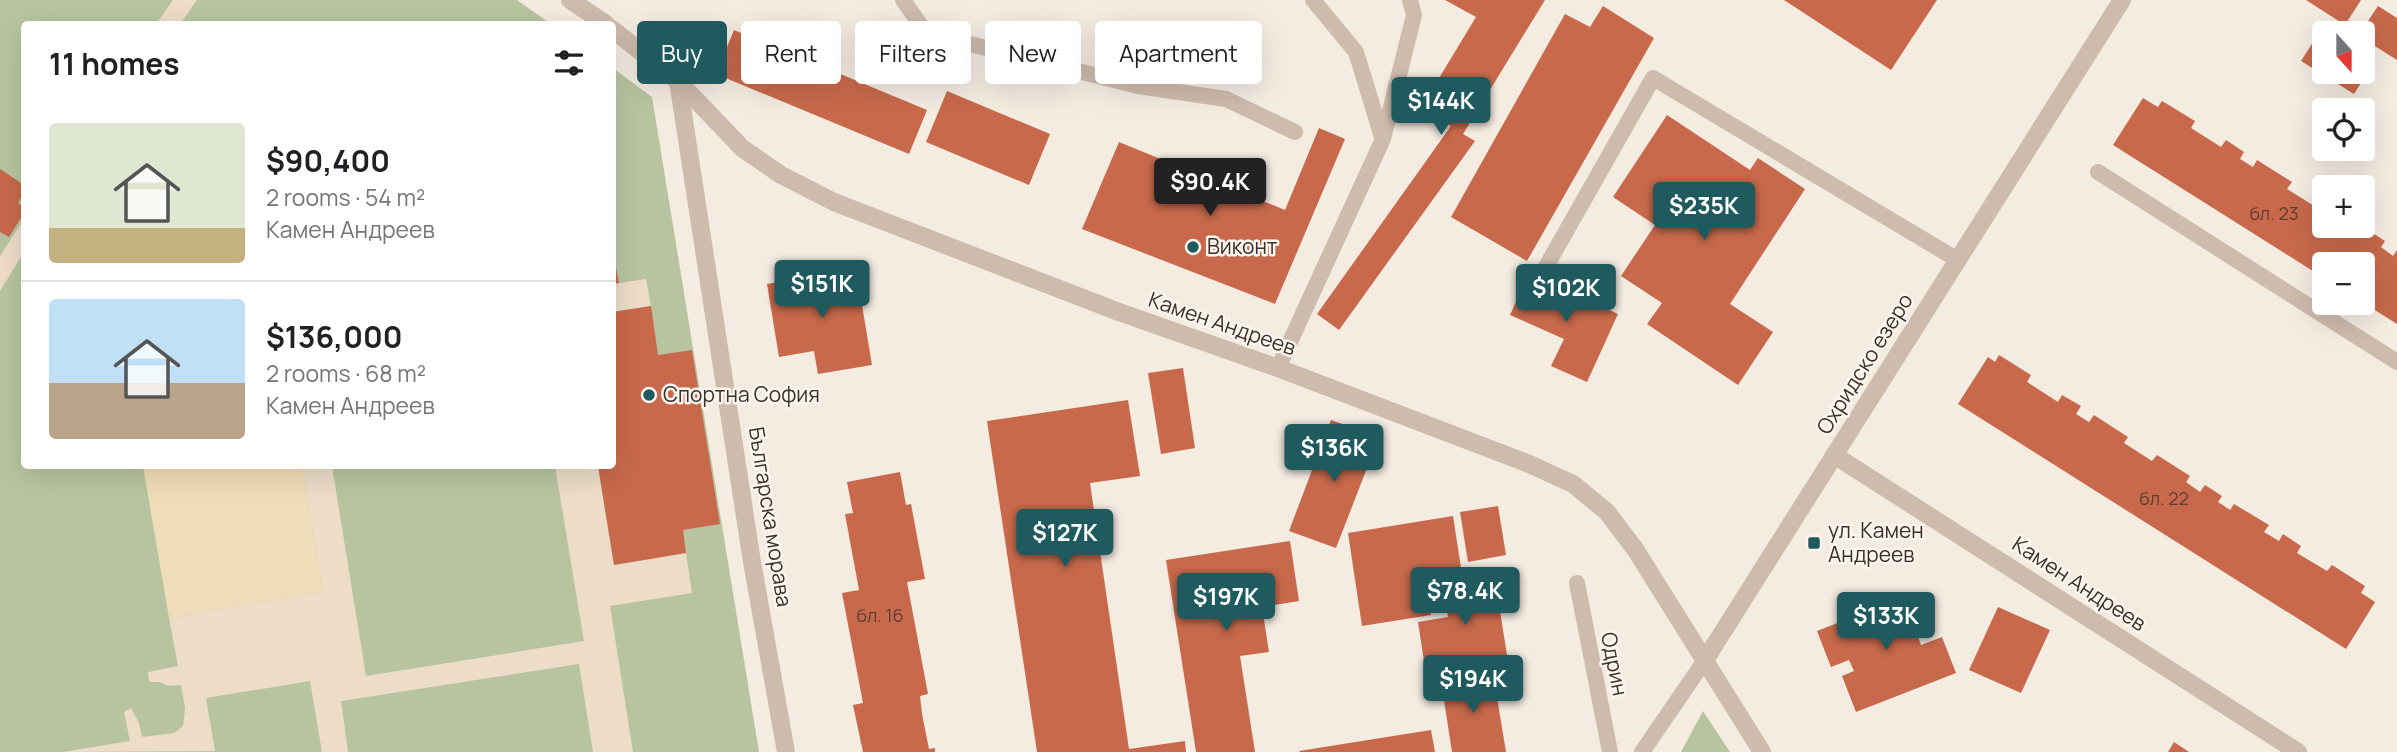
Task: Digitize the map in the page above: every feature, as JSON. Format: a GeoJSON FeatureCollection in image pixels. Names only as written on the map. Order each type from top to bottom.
{"type":"FeatureCollection","features":[{"type":"Feature","properties":{"kind":"street"},"geometry":{"type":"LineString","coordinates":[[570,0],[602,21]]}},
{"type":"Feature","properties":{"kind":"street","name":"Охридско езеро"},"geometry":{"type":"LineString","coordinates":[[1705,660],[2122,0]]}},
{"type":"Feature","properties":{"kind":"street","name":"Камен Андреев"},"geometry":{"type":"LineString","coordinates":[[616,32],[637,49]]}},
{"type":"Feature","properties":{"kind":"street","name":"Българска морава"},"geometry":{"type":"LineString","coordinates":[[678,84],[737,467],[786,752]]}},
{"type":"Feature","properties":{"kind":"street","name":"Камен Андреев"},"geometry":{"type":"LineString","coordinates":[[681,84],[742,148],[781,175],[834,202],[1119,312],[1278,368],[1527,463],[1573,484],[1607,512],[1635,549],[1705,660]]}},
{"type":"Feature","properties":{"kind":"street","name":"Камен Андреев"},"geometry":{"type":"LineString","coordinates":[[1834,456],[2298,752]]}},
{"type":"Feature","properties":{"kind":"street"},"geometry":{"type":"LineString","coordinates":[[1705,660],[1762,752]]}},
{"type":"Feature","properties":{"kind":"lane"},"geometry":{"type":"LineString","coordinates":[[904,0],[926,33],[1138,86],[1226,99],[1295,132]]}},
{"type":"Feature","properties":{"kind":"lane"},"geometry":{"type":"LineString","coordinates":[[1313,0],[1356,52],[1383,139]]}},
{"type":"Feature","properties":{"kind":"lane"},"geometry":{"type":"LineString","coordinates":[[1278,368],[1383,139],[1414,15],[1410,0]]}},
{"type":"Feature","properties":{"kind":"lane"},"geometry":{"type":"LineString","coordinates":[[1543,272],[1653,78],[1958,260]]}},
{"type":"Feature","properties":{"kind":"lane"},"geometry":{"type":"LineString","coordinates":[[2098,172],[2397,362]]}},
{"type":"Feature","properties":{"kind":"lane","name":"Одрин"},"geometry":{"type":"LineString","coordinates":[[1577,583],[1610,752]]}},
{"type":"Feature","properties":{"kind":"lane"},"geometry":{"type":"LineString","coordinates":[[1642,752],[1705,660]]}},
{"type":"Feature","properties":{"kind":"green space"},"geometry":{"type":"Polygon","coordinates":[[[0,0],[517,0],[547,21],[21,21],[21,469],[616,469],[616,70],[652,97],[759,752],[0,752],[0,0]]]}},
{"type":"Feature","properties":{"kind":"green space"},"geometry":{"type":"Polygon","coordinates":[[[1703,711],[1730,752],[1681,752],[1703,711]]]}},
{"type":"Feature","properties":{"kind":"sand"},"geometry":{"type":"Polygon","coordinates":[[[144,469],[302,469],[323,592],[169,618],[144,469]]]}},
{"type":"Feature","properties":{"kind":"shaded area"},"geometry":{"type":"Polygon","coordinates":[[[173,0],[197,0],[182,21],[158,21],[173,0]]]}},
{"type":"Feature","properties":{"kind":"shaded area"},"geometry":{"type":"Polygon","coordinates":[[[21,224],[21,257],[0,291],[0,256],[21,224]]]}},
{"type":"Feature","properties":{"kind":"shaded area"},"geometry":{"type":"Polygon","coordinates":[[[646,279],[651,306],[616,312],[616,284],[646,279]]]}},
{"type":"Feature","properties":{"kind":"shaded area"},"geometry":{"type":"Polygon","coordinates":[[[302,469],[332,469],[366,676],[584,641],[555,469],[598,469],[614,565],[686,553],[692,593],[610,606],[633,752],[593,752],[579,664],[341,701],[348,752],[322,752],[310,681],[206,698],[215,751],[63,752],[130,741],[124,712],[131,708],[139,723],[142,737],[174,733],[183,726],[185,708],[181,685],[168,686],[149,682],[148,672],[178,666],[169,618],[323,592],[302,469]]]}},
{"type":"Feature","properties":{"kind":"building"},"geometry":{"type":"Polygon","coordinates":[[[1445,0],[1545,0],[1463,134],[1475,141],[1339,330],[1317,314],[1451,126],[1421,108],[1476,17],[1445,0]]]}},
{"type":"Feature","properties":{"kind":"building"},"geometry":{"type":"Polygon","coordinates":[[[1784,0],[1937,0],[1891,70],[1784,0]]]}},
{"type":"Feature","properties":{"kind":"building"},"geometry":{"type":"Polygon","coordinates":[[[2306,0],[2361,0],[2348,21],[2339,21],[2306,0]]]}},
{"type":"Feature","properties":{"kind":"building"},"geometry":{"type":"Polygon","coordinates":[[[1603,6],[1654,38],[1527,261],[1451,217],[1565,14],[1590,27],[1603,6]]]}},
{"type":"Feature","properties":{"kind":"building"},"geometry":{"type":"Polygon","coordinates":[[[2378,6],[2397,18],[2397,60],[2375,46],[2375,21],[2368,21],[2378,6]]]}},
{"type":"Feature","properties":{"kind":"building"},"geometry":{"type":"Polygon","coordinates":[[[734,30],[741,33],[741,84],[841,84],[841,74],[855,80],[855,84],[864,84],[927,110],[909,154],[727,79],[727,47],[734,30]]]}},
{"type":"Feature","properties":{"kind":"building"},"geometry":{"type":"Polygon","coordinates":[[[2312,44],[2312,68],[2301,61],[2312,44]]]}},
{"type":"Feature","properties":{"kind":"building"},"geometry":{"type":"Polygon","coordinates":[[[2338,84],[2360,84],[2354,94],[2338,84]]]}},
{"type":"Feature","properties":{"kind":"building"},"geometry":{"type":"Polygon","coordinates":[[[947,91],[1050,134],[1029,185],[926,142],[947,91]]]}},
{"type":"Feature","properties":{"kind":"building"},"geometry":{"type":"Polygon","coordinates":[[[2143,98],[2158,107],[2162,101],[2195,121],[2191,128],[2221,147],[2226,140],[2244,152],[2240,159],[2253,167],[2257,160],[2292,182],[2287,189],[2312,205],[2312,238],[2375,238],[2375,235],[2385,241],[2381,247],[2393,256],[2397,250],[2397,324],[2375,310],[2375,252],[2312,252],[2312,270],[2113,145],[2143,98]]]}},
{"type":"Feature","properties":{"kind":"building"},"geometry":{"type":"Polygon","coordinates":[[[1667,115],[1750,170],[1758,158],[1805,189],[1730,304],[1773,332],[1738,385],[1647,324],[1662,303],[1621,276],[1655,225],[1613,197],[1667,115]]]}},
{"type":"Feature","properties":{"kind":"building"},"geometry":{"type":"Polygon","coordinates":[[[1319,128],[1345,139],[1275,304],[1082,229],[1119,142],[1285,210],[1319,128]]]}},
{"type":"Feature","properties":{"kind":"building"},"geometry":{"type":"Polygon","coordinates":[[[0,169],[21,183],[21,198],[18,203],[21,205],[21,218],[9,237],[0,232],[0,169]]]}},
{"type":"Feature","properties":{"kind":"building"},"geometry":{"type":"Polygon","coordinates":[[[856,269],[872,365],[818,374],[814,351],[779,357],[767,284],[856,269]]]}},
{"type":"Feature","properties":{"kind":"building"},"geometry":{"type":"Polygon","coordinates":[[[1529,273],[1618,314],[1587,382],[1551,366],[1564,339],[1510,315],[1529,273]]]}},
{"type":"Feature","properties":{"kind":"building","name":"Спортна София"},"geometry":{"type":"Polygon","coordinates":[[[651,306],[658,355],[692,350],[720,524],[683,530],[686,553],[614,565],[598,469],[616,469],[616,311],[651,306]]]}},
{"type":"Feature","properties":{"kind":"building"},"geometry":{"type":"Polygon","coordinates":[[[1999,355],[2031,375],[2027,382],[2058,402],[2062,395],[2081,406],[2076,414],[2089,422],[2094,415],[2128,437],[2124,443],[2152,461],[2157,455],[2190,476],[2186,482],[2200,492],[2205,485],[2222,496],[2218,502],[2230,510],[2234,504],[2269,525],[2264,532],[2279,541],[2283,534],[2301,546],[2297,553],[2327,571],[2332,565],[2365,586],[2361,593],[2375,602],[2346,649],[1958,404],[1988,357],[1995,362],[1999,355]]]}},
{"type":"Feature","properties":{"kind":"building"},"geometry":{"type":"Polygon","coordinates":[[[1183,368],[1195,448],[1161,454],[1148,373],[1183,368]]]}},
{"type":"Feature","properties":{"kind":"building"},"geometry":{"type":"Polygon","coordinates":[[[1128,400],[1140,476],[1090,483],[1129,749],[1185,741],[1186,752],[1037,752],[987,421],[1128,400]]]}},
{"type":"Feature","properties":{"kind":"building"},"geometry":{"type":"Polygon","coordinates":[[[1331,420],[1379,437],[1336,548],[1289,531],[1331,420]]]}},
{"type":"Feature","properties":{"kind":"building"},"geometry":{"type":"Polygon","coordinates":[[[900,472],[906,505],[911,504],[925,579],[907,582],[928,694],[920,696],[922,714],[929,749],[935,748],[935,752],[863,752],[853,705],[863,703],[842,593],[859,590],[845,514],[853,513],[847,482],[900,472]]]}},
{"type":"Feature","properties":{"kind":"building"},"geometry":{"type":"Polygon","coordinates":[[[1498,506],[1506,555],[1468,562],[1460,512],[1498,506]]]}},
{"type":"Feature","properties":{"kind":"building"},"geometry":{"type":"Polygon","coordinates":[[[1453,516],[1461,568],[1425,574],[1431,615],[1362,626],[1348,533],[1453,516]]]}},
{"type":"Feature","properties":{"kind":"building"},"geometry":{"type":"Polygon","coordinates":[[[1290,541],[1299,601],[1262,607],[1269,652],[1240,656],[1255,752],[1196,752],[1166,560],[1290,541]]]}},
{"type":"Feature","properties":{"kind":"building"},"geometry":{"type":"Polygon","coordinates":[[[1495,580],[1507,655],[1425,668],[1418,622],[1448,617],[1443,588],[1495,580]]]}},
{"type":"Feature","properties":{"kind":"building"},"geometry":{"type":"Polygon","coordinates":[[[1917,592],[1931,629],[1917,634],[1921,645],[1942,637],[1956,673],[1856,712],[1842,676],[1854,671],[1849,660],[1831,667],[1817,631],[1917,592]]]}},
{"type":"Feature","properties":{"kind":"building"},"geometry":{"type":"Polygon","coordinates":[[[1998,607],[2050,630],[2021,693],[1969,670],[1998,607]]]}},
{"type":"Feature","properties":{"kind":"building"},"geometry":{"type":"Polygon","coordinates":[[[1493,673],[1506,752],[1452,752],[1441,681],[1493,673]]]}},
{"type":"Feature","properties":{"kind":"building"},"geometry":{"type":"Polygon","coordinates":[[[1431,730],[1435,752],[1299,751],[1431,730]]]}},
{"type":"Feature","properties":{"kind":"building"},"geometry":{"type":"Polygon","coordinates":[[[2174,742],[2189,752],[2168,752],[2174,742]]]}},
{"type":"Feature","properties":{"kind":"place","name":"Виконт"},"geometry":{"type":"Point","coordinates":[1193,247]}},
{"type":"Feature","properties":{"kind":"place","name":"Спортна София"},"geometry":{"type":"Point","coordinates":[649,395]}},
{"type":"Feature","properties":{"kind":"place","name":"ул. Камен Андреев"},"geometry":{"type":"Point","coordinates":[1814,543]}}]}
